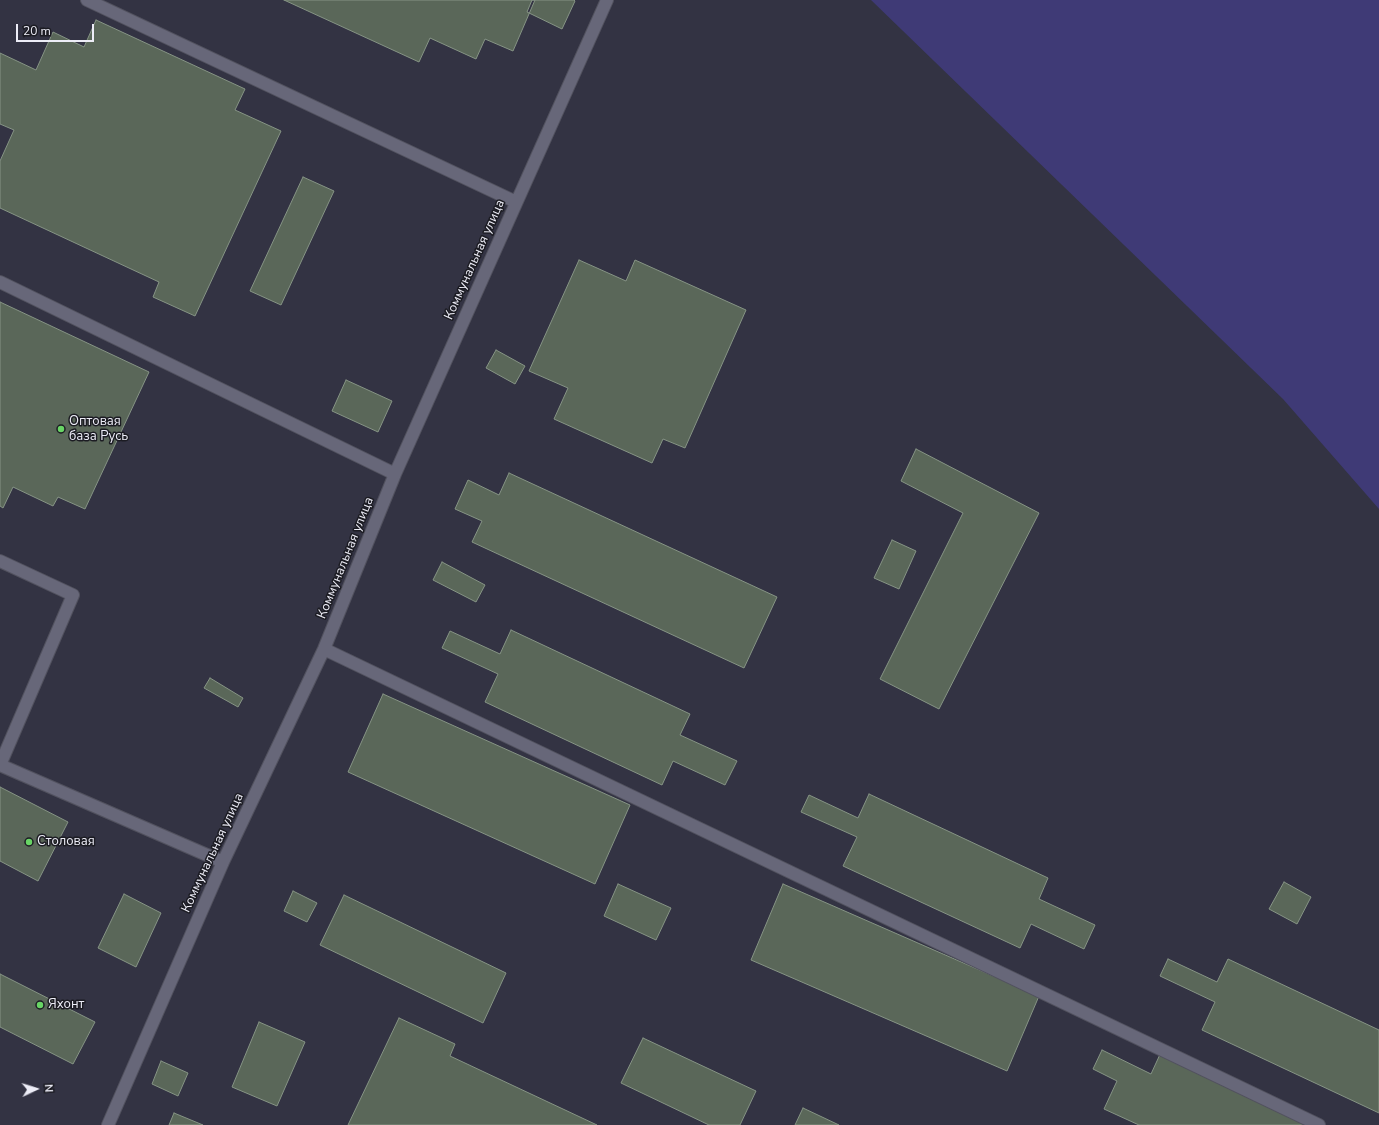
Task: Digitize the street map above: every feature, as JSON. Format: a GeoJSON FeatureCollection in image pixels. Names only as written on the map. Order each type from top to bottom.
{"type":"FeatureCollection","features":[{"type":"Feature","properties":{"kind":"street"},"geometry":{"type":"LineString","coordinates":[[87,0],[516,202]]}},
{"type":"Feature","properties":{"kind":"street","name":"Коммунальная улица"},"geometry":{"type":"LineString","coordinates":[[108,1125],[223,862],[324,649],[394,474],[607,0]]}},
{"type":"Feature","properties":{"kind":"street"},"geometry":{"type":"LineString","coordinates":[[0,282],[394,474]]}},
{"type":"Feature","properties":{"kind":"street"},"geometry":{"type":"LineString","coordinates":[[0,561],[73,595],[0,765],[223,862]]}},
{"type":"Feature","properties":{"kind":"street"},"geometry":{"type":"LineString","coordinates":[[324,649],[1319,1125]]}},
{"type":"Feature","properties":{"kind":"shaded area"},"geometry":{"type":"Polygon","coordinates":[[[871,0],[1379,0],[1379,509],[1283,399],[871,0]]]}},
{"type":"Feature","properties":{"kind":"building"},"geometry":{"type":"Polygon","coordinates":[[[284,0],[535,0],[513,51],[485,39],[476,59],[430,38],[419,62],[284,0]]]}},
{"type":"Feature","properties":{"kind":"building"},"geometry":{"type":"Polygon","coordinates":[[[532,0],[575,1],[562,29],[527,12],[532,0]]]}},
{"type":"Feature","properties":{"kind":"building"},"geometry":{"type":"Polygon","coordinates":[[[96,20],[245,89],[235,110],[281,131],[195,316],[153,297],[159,282],[0,208],[0,161],[14,130],[0,124],[0,53],[36,70],[53,32],[84,47],[96,20]]]}},
{"type":"Feature","properties":{"kind":"building"},"geometry":{"type":"Polygon","coordinates":[[[303,177],[334,191],[281,305],[250,291],[303,177]]]}},
{"type":"Feature","properties":{"kind":"building"},"geometry":{"type":"Polygon","coordinates":[[[579,260],[626,281],[635,260],[746,310],[685,448],[663,439],[652,463],[554,419],[568,388],[529,371],[579,260]]]}},
{"type":"Feature","properties":{"kind":"building","name":"Оптовая база Русь"},"geometry":{"type":"Polygon","coordinates":[[[0,302],[149,372],[85,509],[58,497],[53,506],[13,487],[3,508],[0,506],[0,302]]]}},
{"type":"Feature","properties":{"kind":"building"},"geometry":{"type":"Polygon","coordinates":[[[496,350],[525,366],[515,384],[486,368],[496,350]]]}},
{"type":"Feature","properties":{"kind":"building"},"geometry":{"type":"Polygon","coordinates":[[[346,380],[392,401],[378,432],[332,411],[346,380]]]}},
{"type":"Feature","properties":{"kind":"building"},"geometry":{"type":"Polygon","coordinates":[[[916,449],[1039,513],[939,709],[880,679],[963,513],[901,481],[916,449]]]}},
{"type":"Feature","properties":{"kind":"building"},"geometry":{"type":"Polygon","coordinates":[[[509,473],[777,597],[744,668],[472,542],[482,521],[455,509],[468,480],[499,495],[509,473]]]}},
{"type":"Feature","properties":{"kind":"building"},"geometry":{"type":"Polygon","coordinates":[[[892,540],[916,551],[899,589],[874,578],[892,540]]]}},
{"type":"Feature","properties":{"kind":"building"},"geometry":{"type":"Polygon","coordinates":[[[442,562],[485,585],[476,602],[433,580],[442,562]]]}},
{"type":"Feature","properties":{"kind":"building"},"geometry":{"type":"Polygon","coordinates":[[[511,630],[690,714],[680,735],[737,761],[725,785],[673,761],[662,785],[485,702],[498,674],[442,648],[450,631],[500,654],[511,630]]]}},
{"type":"Feature","properties":{"kind":"building"},"geometry":{"type":"Polygon","coordinates":[[[210,678],[243,698],[238,707],[204,688],[210,678]]]}},
{"type":"Feature","properties":{"kind":"building"},"geometry":{"type":"Polygon","coordinates":[[[383,694],[630,805],[595,884],[348,772],[383,694]]]}},
{"type":"Feature","properties":{"kind":"building","name":"Столовая"},"geometry":{"type":"Polygon","coordinates":[[[0,787],[68,822],[38,881],[0,861],[0,787]]]}},
{"type":"Feature","properties":{"kind":"building"},"geometry":{"type":"Polygon","coordinates":[[[869,794],[1048,878],[1039,899],[1095,925],[1084,949],[1031,924],[1020,948],[843,866],[857,837],[801,812],[809,795],[858,818],[869,794]]]}},
{"type":"Feature","properties":{"kind":"building"},"geometry":{"type":"Polygon","coordinates":[[[1284,882],[1311,897],[1297,924],[1269,909],[1284,882]]]}},
{"type":"Feature","properties":{"kind":"building"},"geometry":{"type":"Polygon","coordinates":[[[618,884],[671,908],[656,940],[604,916],[618,884]]]}},
{"type":"Feature","properties":{"kind":"building"},"geometry":{"type":"Polygon","coordinates":[[[783,884],[1039,996],[1007,1071],[751,960],[783,884]]]}},
{"type":"Feature","properties":{"kind":"building"},"geometry":{"type":"Polygon","coordinates":[[[293,891],[317,903],[307,922],[284,911],[293,891]]]}},
{"type":"Feature","properties":{"kind":"building"},"geometry":{"type":"Polygon","coordinates":[[[124,894],[161,913],[136,967],[98,948],[124,894]]]}},
{"type":"Feature","properties":{"kind":"building"},"geometry":{"type":"Polygon","coordinates":[[[344,895],[506,973],[483,1023],[320,945],[344,895]]]}},
{"type":"Feature","properties":{"kind":"building"},"geometry":{"type":"Polygon","coordinates":[[[1168,959],[1217,982],[1228,959],[1379,1030],[1379,1113],[1202,1030],[1215,1002],[1160,976],[1168,959]]]}},
{"type":"Feature","properties":{"kind":"building"},"geometry":{"type":"Polygon","coordinates":[[[0,974],[95,1022],[73,1064],[0,1027],[0,974]]]}},
{"type":"Feature","properties":{"kind":"building"},"geometry":{"type":"Polygon","coordinates":[[[399,1018],[455,1044],[450,1056],[597,1125],[348,1125],[399,1018]]]}},
{"type":"Feature","properties":{"kind":"building"},"geometry":{"type":"Polygon","coordinates":[[[259,1022],[305,1042],[277,1106],[232,1087],[259,1022]]]}},
{"type":"Feature","properties":{"kind":"building"},"geometry":{"type":"Polygon","coordinates":[[[643,1038],[756,1091],[740,1125],[709,1125],[621,1083],[643,1038]]]}},
{"type":"Feature","properties":{"kind":"building"},"geometry":{"type":"Polygon","coordinates":[[[1102,1050],[1151,1074],[1162,1050],[1319,1125],[1139,1125],[1104,1109],[1117,1081],[1093,1069],[1102,1050]]]}},
{"type":"Feature","properties":{"kind":"building"},"geometry":{"type":"Polygon","coordinates":[[[161,1061],[188,1073],[178,1096],[152,1084],[161,1061]]]}},
{"type":"Feature","properties":{"kind":"building"},"geometry":{"type":"Polygon","coordinates":[[[803,1108],[839,1125],[795,1125],[803,1108]]]}},
{"type":"Feature","properties":{"kind":"building"},"geometry":{"type":"Polygon","coordinates":[[[174,1113],[203,1125],[169,1125],[174,1113]]]}},
{"type":"Feature","properties":{"kind":"place","name":"Оптовая база Русь"},"geometry":{"type":"Point","coordinates":[61,429]}},
{"type":"Feature","properties":{"kind":"place","name":"Столовая"},"geometry":{"type":"Point","coordinates":[29,842]}},
{"type":"Feature","properties":{"kind":"place","name":"Яхонт"},"geometry":{"type":"Point","coordinates":[40,1005]}}]}
